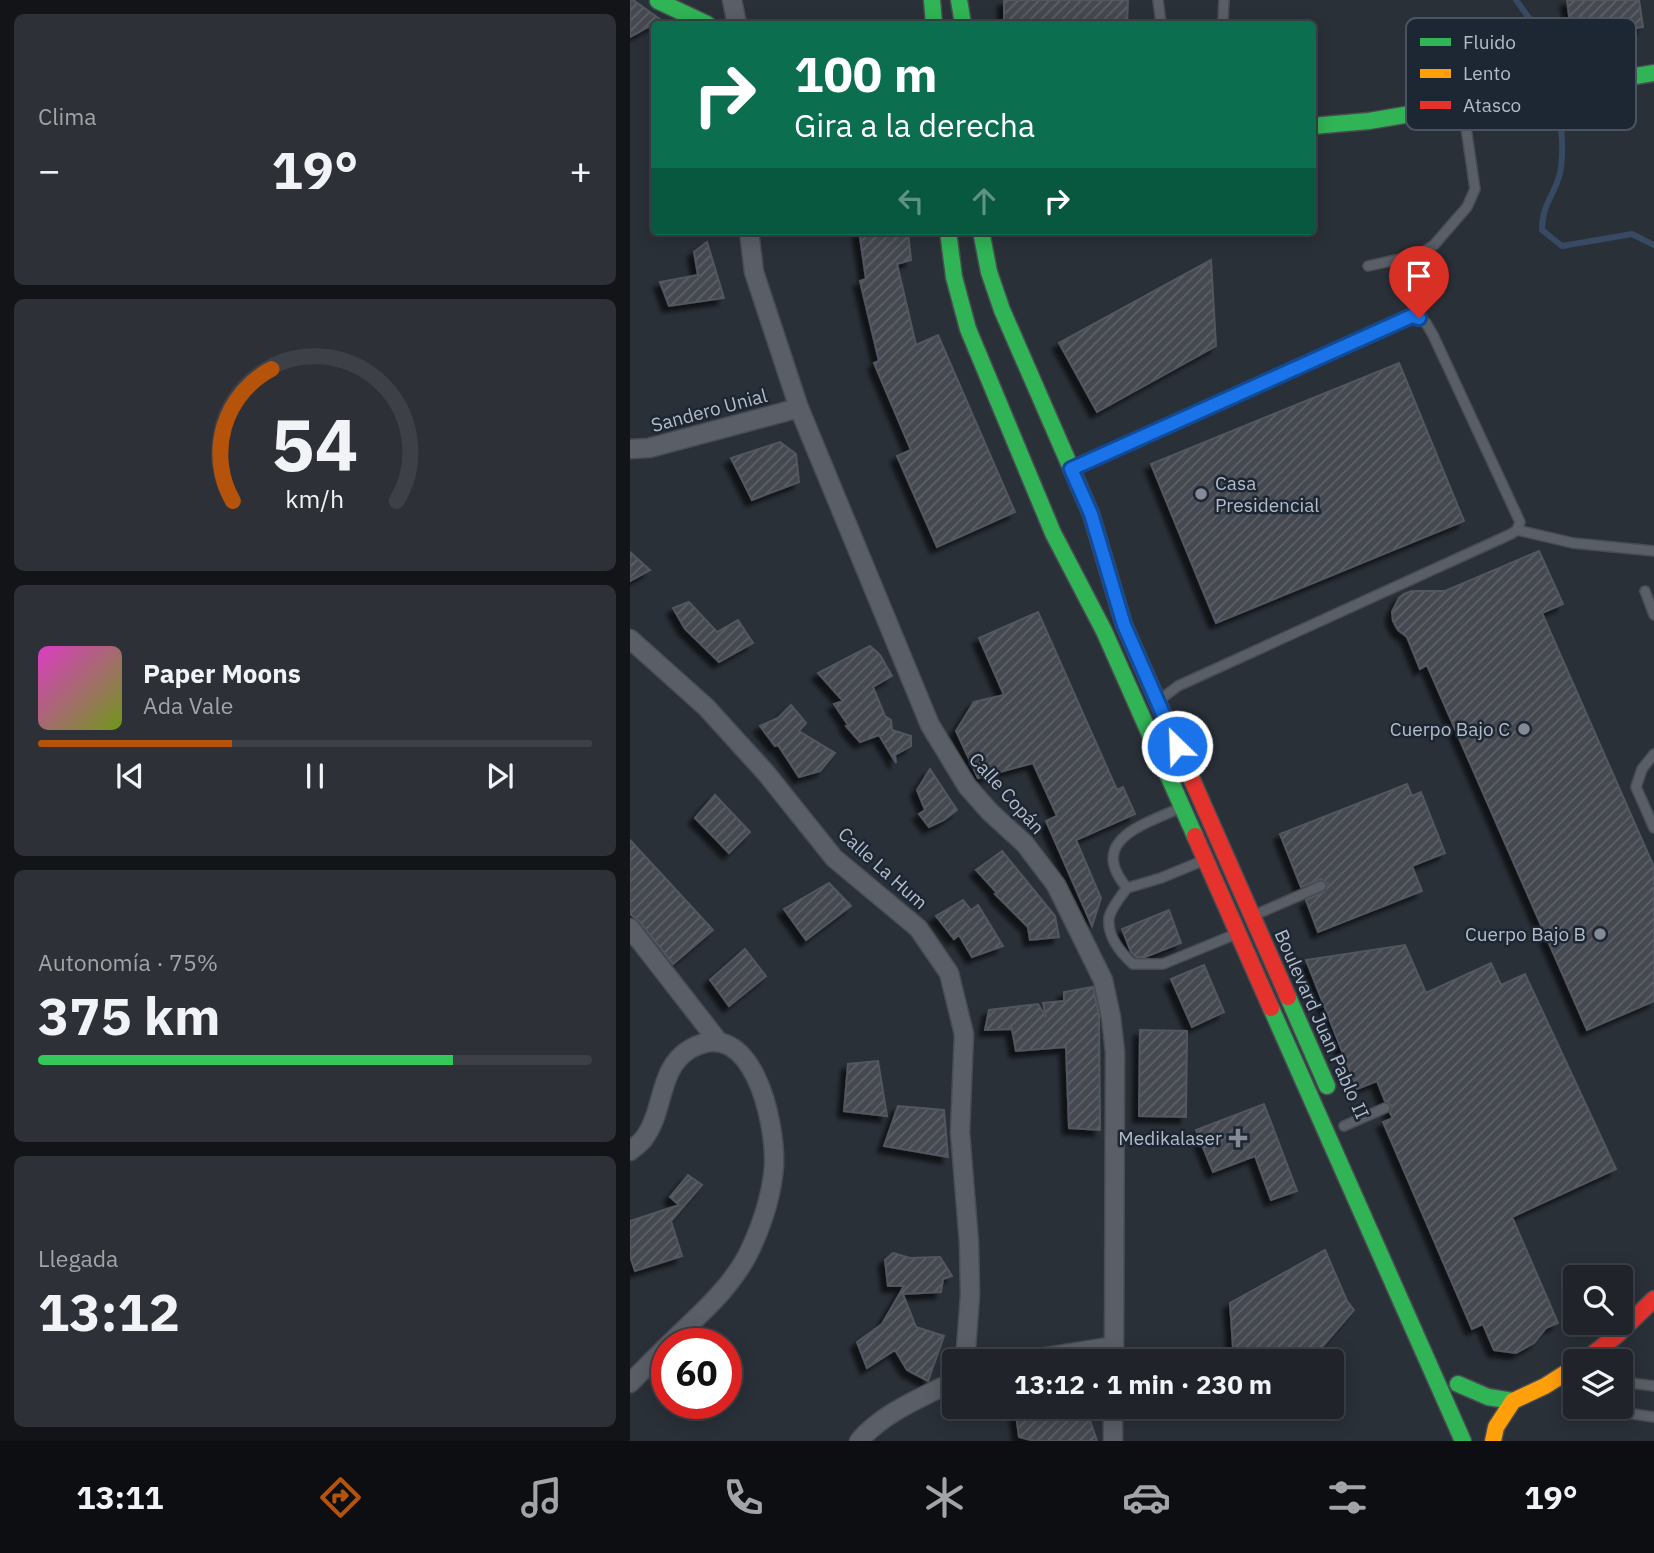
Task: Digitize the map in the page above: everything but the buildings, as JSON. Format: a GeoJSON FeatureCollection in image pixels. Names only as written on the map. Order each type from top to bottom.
{"type":"FeatureCollection","features":[{"type":"Feature","properties":{"kind":"main road"},"geometry":{"type":"LineString","coordinates":[[922,0],[923,21]]}},
{"type":"Feature","properties":{"kind":"main road"},"geometry":{"type":"LineString","coordinates":[[932,0],[934,21]]}},
{"type":"Feature","properties":{"kind":"main road"},"geometry":{"type":"LineString","coordinates":[[959,0],[963,21]]}},
{"type":"Feature","properties":{"kind":"main road"},"geometry":{"type":"LineString","coordinates":[[657,1],[686,21]]}},
{"type":"Feature","properties":{"kind":"main road"},"geometry":{"type":"LineString","coordinates":[[657,1],[700,21]]}},
{"type":"Feature","properties":{"kind":"main road"},"geometry":{"type":"LineString","coordinates":[[1636,76],[1654,73]]}},
{"type":"Feature","properties":{"kind":"main road"},"geometry":{"type":"LineString","coordinates":[[1316,126],[1406,115]]}},
{"type":"Feature","properties":{"kind":"main road","name":"Boulevard Juan Pablo II"},"geometry":{"type":"LineString","coordinates":[[949,235],[954,277],[968,329],[1053,533],[1104,631],[1463,1441]]}},
{"type":"Feature","properties":{"kind":"main road"},"geometry":{"type":"LineString","coordinates":[[958,235],[963,274],[976,317],[1031,437]]}},
{"type":"Feature","properties":{"kind":"main road","name":"Boulevard Juan Pablo II"},"geometry":{"type":"LineString","coordinates":[[984,235],[1002,310],[1091,514],[1124,625]]}},
{"type":"Feature","properties":{"kind":"main road","name":"Boulevard Juan Pablo II"},"geometry":{"type":"LineString","coordinates":[[1075,538],[1104,631]]}},
{"type":"Feature","properties":{"kind":"main road","name":"Boulevard Juan Pablo II"},"geometry":{"type":"LineString","coordinates":[[1088,558],[1124,625],[1341,1120]]}},
{"type":"Feature","properties":{"kind":"main road"},"geometry":{"type":"LineString","coordinates":[[1604,1349],[1654,1299]]}},
{"type":"Feature","properties":{"kind":"main road"},"geometry":{"type":"LineString","coordinates":[[1493,1441],[1496,1427],[1513,1401],[1563,1374]]}},
{"type":"Feature","properties":{"kind":"main road"},"geometry":{"type":"LineString","coordinates":[[1468,1407],[1455,1378],[1488,1396],[1513,1401]]}},
{"type":"Feature","properties":{"kind":"street"},"geometry":{"type":"LineString","coordinates":[[732,0],[736,21]]}},
{"type":"Feature","properties":{"kind":"street","name":"Calle Copán"},"geometry":{"type":"LineString","coordinates":[[749,235],[754,272],[799,408],[908,673],[943,749],[967,786],[1041,863],[1056,885],[1103,980],[1115,1052],[1114,1349]]}},
{"type":"Feature","properties":{"kind":"street","name":"Sandero Unial"},"geometry":{"type":"LineString","coordinates":[[630,449],[649,448],[799,408]]}},
{"type":"Feature","properties":{"kind":"street","name":"Calle La Hum"},"geometry":{"type":"LineString","coordinates":[[630,639],[706,707],[766,773],[834,858],[918,928],[949,974],[964,1034],[960,1132],[971,1295],[966,1349]]}},
{"type":"Feature","properties":{"kind":"street"},"geometry":{"type":"LineString","coordinates":[[630,928],[718,1041]]}},
{"type":"Feature","properties":{"kind":"street"},"geometry":{"type":"LineString","coordinates":[[630,1151],[645,1138],[655,1118],[667,1075],[677,1059],[691,1049],[718,1041],[734,1046],[746,1060],[754,1076],[772,1124],[773,1170],[764,1212],[751,1249],[735,1275],[712,1303],[686,1328]]}},
{"type":"Feature","properties":{"kind":"street"},"geometry":{"type":"LineString","coordinates":[[630,1383],[639,1363]]}},
{"type":"Feature","properties":{"kind":"street"},"geometry":{"type":"LineString","coordinates":[[859,1441],[895,1411],[942,1387]]}},
{"type":"Feature","properties":{"kind":"street"},"geometry":{"type":"LineString","coordinates":[[1113,1419],[1113,1441]]}},
{"type":"Feature","properties":{"kind":"lane"},"geometry":{"type":"LineString","coordinates":[[1158,0],[1161,21]]}},
{"type":"Feature","properties":{"kind":"lane"},"geometry":{"type":"LineString","coordinates":[[1223,20],[1224,0]]}},
{"type":"Feature","properties":{"kind":"lane"},"geometry":{"type":"LineString","coordinates":[[1368,266],[1418,255],[1434,246],[1467,207],[1475,189],[1466,130]]}},
{"type":"Feature","properties":{"kind":"lane"},"geometry":{"type":"LineString","coordinates":[[1071,469],[1412,316],[1426,323],[1433,335],[1520,522],[1517,530]]}},
{"type":"Feature","properties":{"kind":"lane"},"geometry":{"type":"LineString","coordinates":[[1158,701],[1178,686],[1517,530],[1573,543],[1654,551]]}},
{"type":"Feature","properties":{"kind":"lane"},"geometry":{"type":"LineString","coordinates":[[1645,591],[1654,615]]}},
{"type":"Feature","properties":{"kind":"lane"},"geometry":{"type":"LineString","coordinates":[[1654,754],[1642,769],[1636,787],[1654,828]]}},
{"type":"Feature","properties":{"kind":"lane"},"geometry":{"type":"LineString","coordinates":[[1127,888],[1118,877],[1111,860],[1114,848],[1126,833],[1181,807]]}},
{"type":"Feature","properties":{"kind":"lane"},"geometry":{"type":"LineString","coordinates":[[1205,860],[1127,888],[1109,917],[1111,932],[1121,953],[1133,964],[1163,964],[1238,933]]}},
{"type":"Feature","properties":{"kind":"lane"},"geometry":{"type":"LineString","coordinates":[[1252,916],[1321,886]]}},
{"type":"Feature","properties":{"kind":"lane"},"geometry":{"type":"LineString","coordinates":[[1341,1120],[1385,1108]]}},
{"type":"Feature","properties":{"kind":"lane"},"geometry":{"type":"LineString","coordinates":[[1633,1383],[1654,1385]]}},
{"type":"Feature","properties":{"kind":"lane"},"geometry":{"type":"LineString","coordinates":[[1633,1414],[1654,1417]]}},
{"type":"Feature","properties":{"kind":"waterway"},"geometry":{"type":"LineString","coordinates":[[1516,0],[1529,18]]}},
{"type":"Feature","properties":{"kind":"waterway"},"geometry":{"type":"LineString","coordinates":[[1562,130],[1560,173],[1546,206],[1542,230],[1562,246],[1632,234],[1654,245]]}},
{"type":"Feature","properties":{"kind":"traffic: fast"},"geometry":{"type":"LineString","coordinates":[[932,0],[934,21]]}},
{"type":"Feature","properties":{"kind":"traffic: fast"},"geometry":{"type":"LineString","coordinates":[[959,0],[962,21]]}},
{"type":"Feature","properties":{"kind":"traffic: fast"},"geometry":{"type":"LineString","coordinates":[[658,1],[701,21]]}},
{"type":"Feature","properties":{"kind":"traffic: fast"},"geometry":{"type":"LineString","coordinates":[[1636,76],[1654,73]]}},
{"type":"Feature","properties":{"kind":"traffic: fast"},"geometry":{"type":"LineString","coordinates":[[1316,126],[1406,115]]}},
{"type":"Feature","properties":{"kind":"traffic: fast"},"geometry":{"type":"LineString","coordinates":[[949,235],[954,277],[968,329],[1053,533],[1104,631],[1195,836]]}},
{"type":"Feature","properties":{"kind":"traffic: fast"},"geometry":{"type":"LineString","coordinates":[[982,235],[989,272],[1002,310],[1091,514],[1124,625],[1193,782]]}},
{"type":"Feature","properties":{"kind":"traffic: fast"},"geometry":{"type":"LineString","coordinates":[[1288,997],[1327,1086]]}},
{"type":"Feature","properties":{"kind":"traffic: fast"},"geometry":{"type":"LineString","coordinates":[[1271,1008],[1463,1441]]}},
{"type":"Feature","properties":{"kind":"traffic: fast"},"geometry":{"type":"LineString","coordinates":[[1458,1384],[1488,1397],[1513,1401]]}},
{"type":"Feature","properties":{"kind":"traffic: slow"},"geometry":{"type":"LineString","coordinates":[[1493,1441],[1496,1427],[1513,1401],[1563,1375]]}},
{"type":"Feature","properties":{"kind":"traffic: jam"},"geometry":{"type":"LineString","coordinates":[[1193,782],[1288,997]]}},
{"type":"Feature","properties":{"kind":"traffic: jam"},"geometry":{"type":"LineString","coordinates":[[1195,836],[1271,1008]]}},
{"type":"Feature","properties":{"kind":"traffic: jam"},"geometry":{"type":"LineString","coordinates":[[1599,1349],[1654,1299]]}},
{"type":"Feature","properties":{"kind":"place","name":"Casa Presidencial"},"geometry":{"type":"Point","coordinates":[1201,494]}},
{"type":"Feature","properties":{"kind":"place","name":"Cuerpo Bajo C"},"geometry":{"type":"Point","coordinates":[1524,729]}},
{"type":"Feature","properties":{"kind":"place","name":"Cuerpo Bajo B"},"geometry":{"type":"Point","coordinates":[1600,934]}},
{"type":"Feature","properties":{"kind":"place","name":"Medikalaser"},"geometry":{"type":"Point","coordinates":[1238,1138]}},
{"type":"Feature","properties":{"kind":"route"},"geometry":{"type":"LineString","coordinates":[[1177,746],[1124,625],[1091,514],[1071,469],[1412,316],[1419,318]]}}]}
